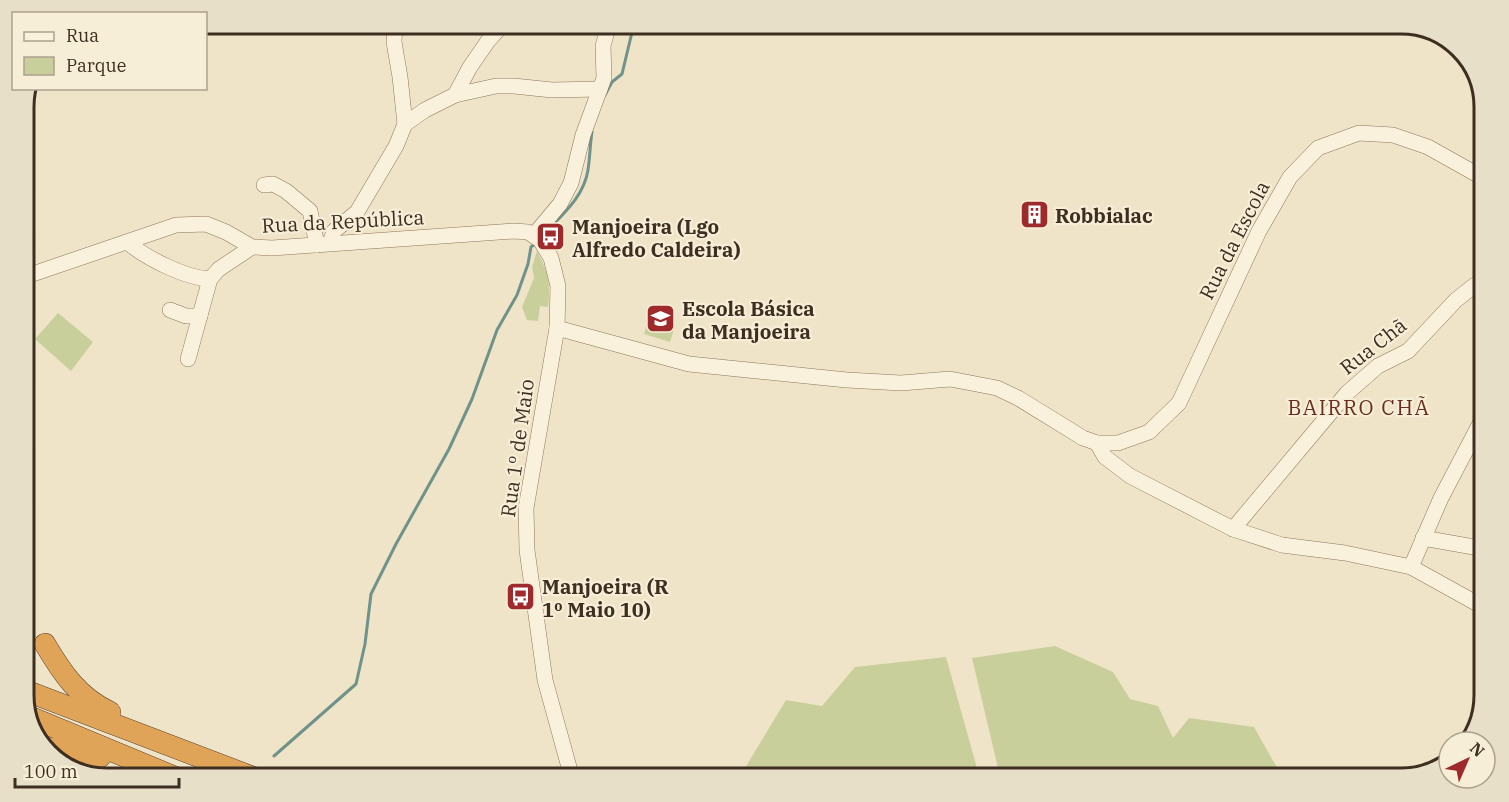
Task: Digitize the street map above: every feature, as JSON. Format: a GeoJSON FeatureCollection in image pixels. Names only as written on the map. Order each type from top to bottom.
{"type":"FeatureCollection","features":[{"type":"Feature","properties":{"kind":"highway"},"geometry":{"type":"LineString","coordinates":[[45,644],[72,686],[95,705],[199,756]]}},
{"type":"Feature","properties":{"kind":"highway"},"geometry":{"type":"LineString","coordinates":[[35,694],[230,768]]}},
{"type":"Feature","properties":{"kind":"highway"},"geometry":{"type":"LineString","coordinates":[[39,721],[153,768]]}},
{"type":"Feature","properties":{"kind":"highway"},"geometry":{"type":"LineString","coordinates":[[58,748],[90,754],[129,768]]}},
{"type":"Feature","properties":{"kind":"street"},"geometry":{"type":"LineString","coordinates":[[324,244],[333,231],[357,212],[396,146],[405,124],[394,34]]}},
{"type":"Feature","properties":{"kind":"street"},"geometry":{"type":"LineString","coordinates":[[455,96],[470,67],[494,34]]}},
{"type":"Feature","properties":{"kind":"street"},"geometry":{"type":"LineString","coordinates":[[534,235],[560,204],[571,183],[584,135],[604,78],[603,46],[606,34]]}},
{"type":"Feature","properties":{"kind":"street"},"geometry":{"type":"LineString","coordinates":[[405,124],[425,110],[455,96],[505,86],[552,90],[600,89]]}},
{"type":"Feature","properties":{"kind":"street","name":"Rua da Escola"},"geometry":{"type":"LineString","coordinates":[[1097,442],[1118,443],[1149,432],[1179,403],[1259,231],[1290,177],[1318,148],[1359,133],[1393,135],[1428,147],[1474,174]]}},
{"type":"Feature","properties":{"kind":"street"},"geometry":{"type":"LineString","coordinates":[[264,185],[273,184],[286,191],[309,211],[324,244]]}},
{"type":"Feature","properties":{"kind":"street","name":"Rua da República"},"geometry":{"type":"LineString","coordinates":[[35,274],[176,225],[206,224],[252,247],[514,231],[534,235]]}},
{"type":"Feature","properties":{"kind":"street","name":"Rua 1º de Maio"},"geometry":{"type":"LineString","coordinates":[[534,235],[546,248],[556,272],[557,328],[526,508],[526,550],[545,680],[569,768]]}},
{"type":"Feature","properties":{"kind":"street"},"geometry":{"type":"LineString","coordinates":[[127,242],[135,249],[186,275],[210,279]]}},
{"type":"Feature","properties":{"kind":"street"},"geometry":{"type":"LineString","coordinates":[[188,360],[210,279],[219,269],[252,247]]}},
{"type":"Feature","properties":{"kind":"street","name":"Rua Chã"},"geometry":{"type":"LineString","coordinates":[[1233,529],[1347,393],[1378,366],[1408,351],[1456,300],[1474,286]]}},
{"type":"Feature","properties":{"kind":"street"},"geometry":{"type":"LineString","coordinates":[[170,309],[186,316],[200,316]]}},
{"type":"Feature","properties":{"kind":"street"},"geometry":{"type":"LineString","coordinates":[[557,328],[689,364],[847,380],[901,383],[950,379],[998,388],[1083,438],[1097,442],[1105,457],[1130,476],[1233,529],[1282,545],[1345,553],[1411,567],[1474,602]]}},
{"type":"Feature","properties":{"kind":"street"},"geometry":{"type":"LineString","coordinates":[[1411,567],[1441,498],[1474,435]]}},
{"type":"Feature","properties":{"kind":"street"},"geometry":{"type":"LineString","coordinates":[[1470,442],[1474,444]]}},
{"type":"Feature","properties":{"kind":"street"},"geometry":{"type":"LineString","coordinates":[[1423,538],[1474,547]]}},
{"type":"Feature","properties":{"kind":"green space"},"geometry":{"type":"Polygon","coordinates":[[[537,251],[544,265],[549,285],[548,307],[540,306],[538,321],[527,320],[522,307],[534,278],[532,267],[537,251]]]}},
{"type":"Feature","properties":{"kind":"green space"},"geometry":{"type":"Polygon","coordinates":[[[58,313],[93,342],[71,371],[35,339],[58,313]]]}},
{"type":"Feature","properties":{"kind":"green space"},"geometry":{"type":"Polygon","coordinates":[[[649,318],[675,326],[670,342],[644,334],[649,318]]]}},
{"type":"Feature","properties":{"kind":"green space"},"geometry":{"type":"Polygon","coordinates":[[[1055,646],[1113,672],[1130,699],[1158,706],[1173,738],[1189,718],[1254,727],[1277,768],[998,768],[972,658],[1055,646]]]}},
{"type":"Feature","properties":{"kind":"green space"},"geometry":{"type":"Polygon","coordinates":[[[946,657],[977,768],[745,768],[786,700],[822,706],[855,667],[946,657]]]}},
{"type":"Feature","properties":{"kind":"waterway"},"geometry":{"type":"LineString","coordinates":[[605,95],[612,82],[622,74],[632,34]]}},
{"type":"Feature","properties":{"kind":"waterway"},"geometry":{"type":"LineString","coordinates":[[547,231],[572,204],[582,188],[588,170],[592,132]]}},
{"type":"Feature","properties":{"kind":"waterway"},"geometry":{"type":"LineString","coordinates":[[274,756],[356,684],[365,644],[371,594],[449,449],[472,399],[497,330],[517,295],[528,264],[531,247],[536,243]]}},
{"type":"Feature","properties":{"kind":"place","name":"Robbialac"},"geometry":{"type":"Point","coordinates":[1034,215]}},
{"type":"Feature","properties":{"kind":"place","name":"Manjoeira (Lgo Alfredo Caldeira)"},"geometry":{"type":"Point","coordinates":[551,237]}},
{"type":"Feature","properties":{"kind":"place","name":"Escola Básica da Manjoeira"},"geometry":{"type":"Point","coordinates":[661,319]}},
{"type":"Feature","properties":{"kind":"place","name":"Manjoeira (R 1º Maio 10)"},"geometry":{"type":"Point","coordinates":[521,597]}},
{"type":"Feature","properties":{"kind":"district","name":"BAIRRO CHÃ"},"geometry":{"type":"Point","coordinates":[1359,407]}}]}
